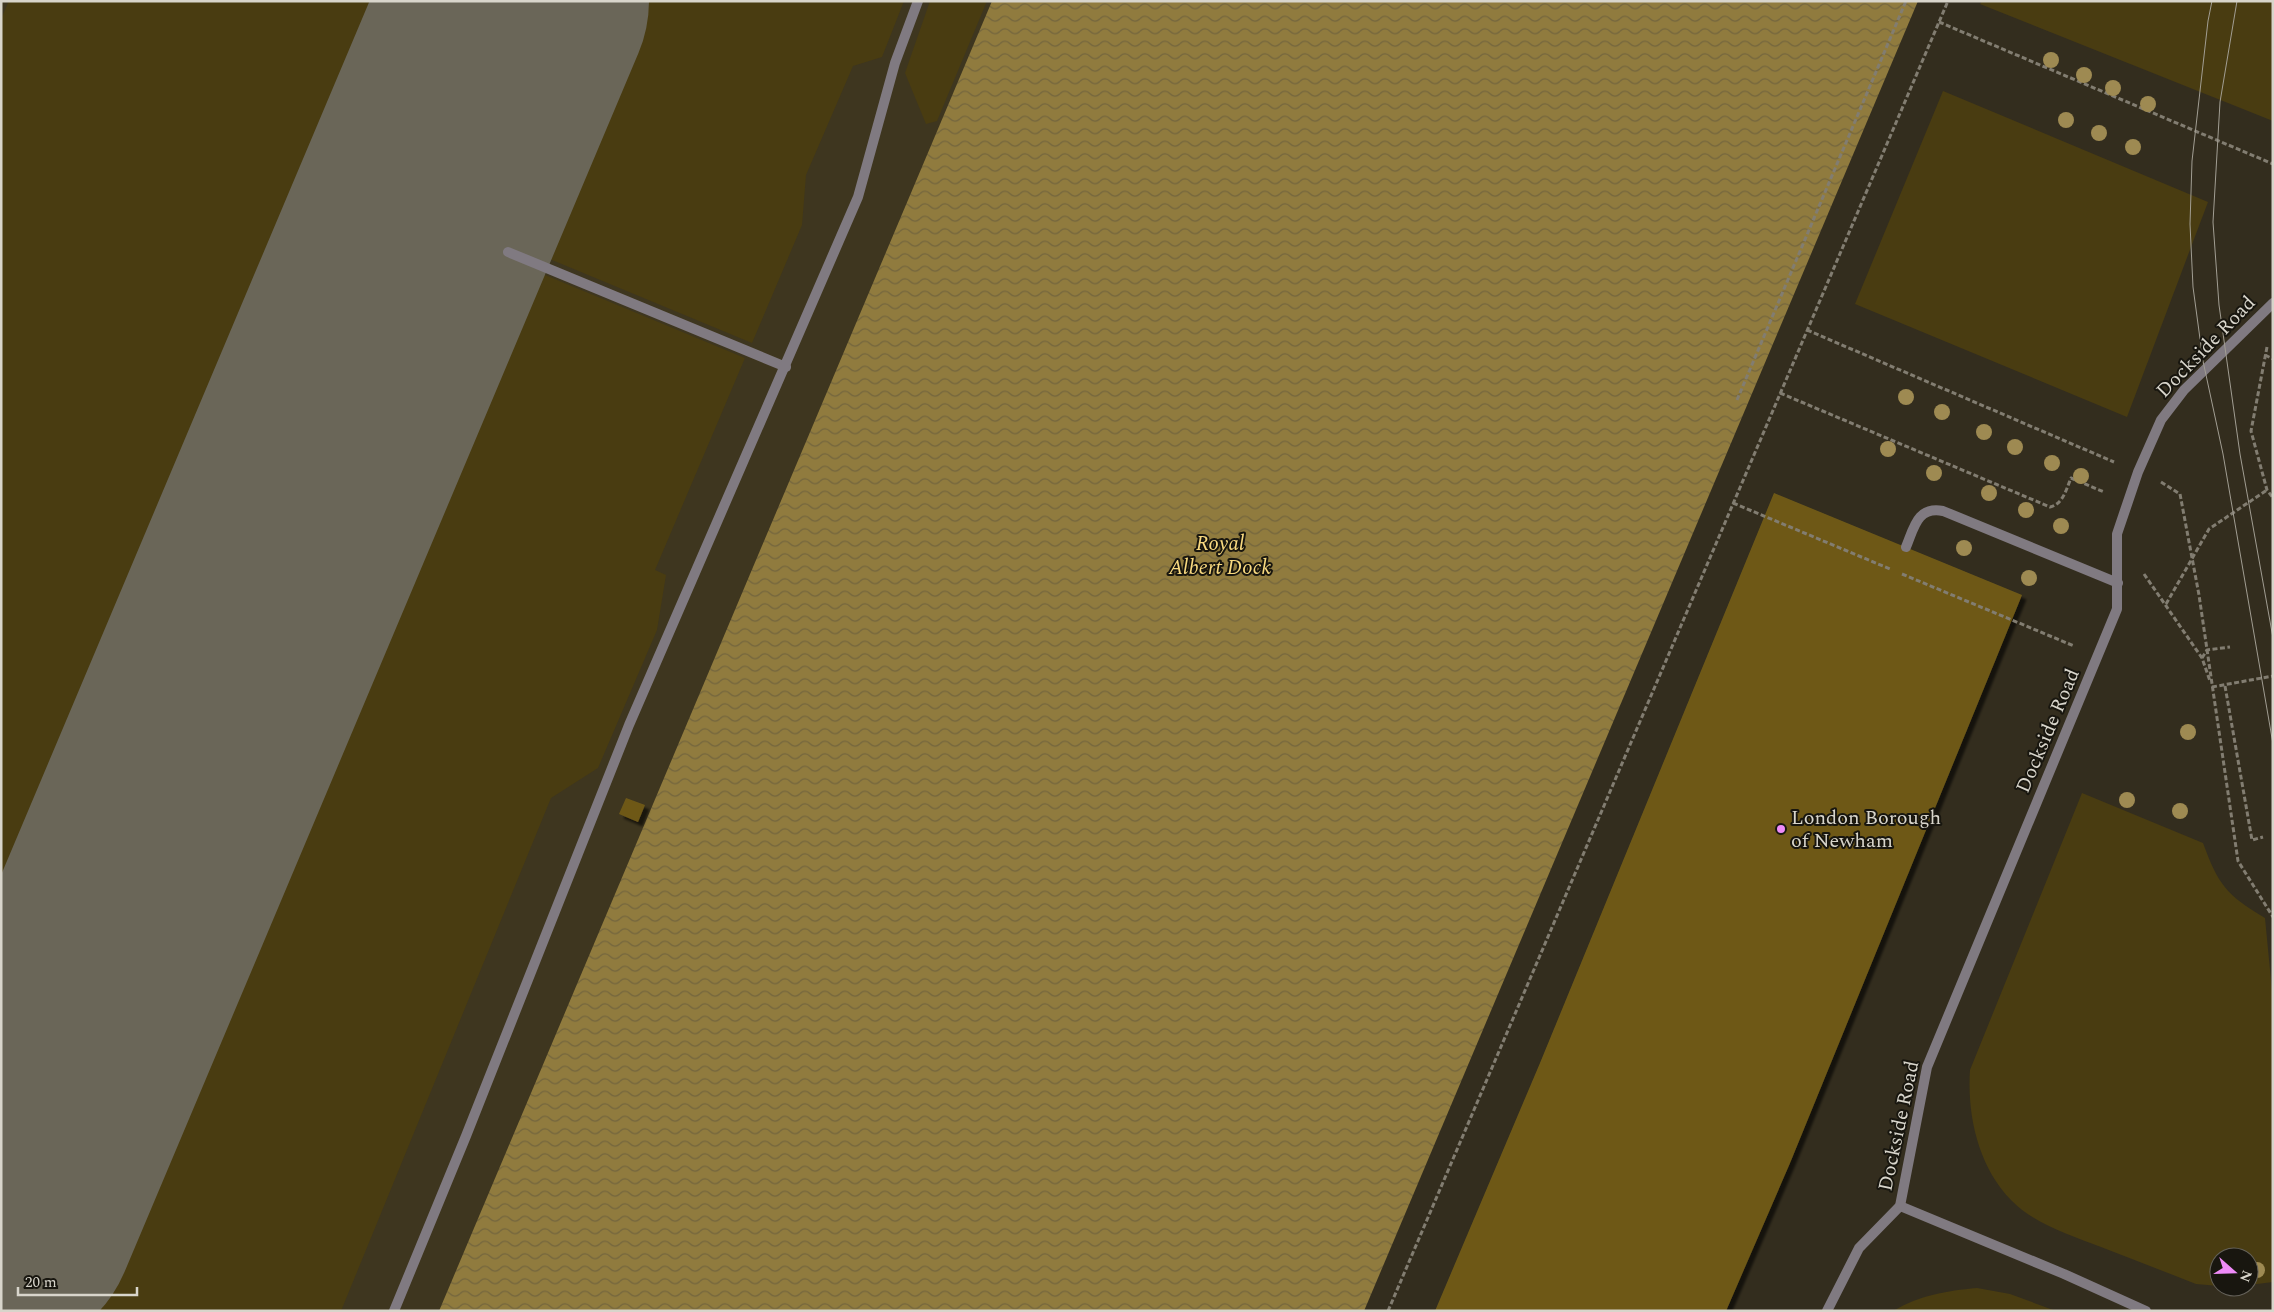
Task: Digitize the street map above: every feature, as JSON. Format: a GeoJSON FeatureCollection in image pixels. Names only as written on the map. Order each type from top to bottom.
{"type":"FeatureCollection","features":[{"type":"Feature","properties":{"kind":"street"},"geometry":{"type":"LineString","coordinates":[[394,1311],[466,1136],[629,725],[786,367],[858,197],[895,63],[918,1]]}},
{"type":"Feature","properties":{"kind":"street"},"geometry":{"type":"LineString","coordinates":[[508,252],[786,367]]}},
{"type":"Feature","properties":{"kind":"street","name":"Dockside Road"},"geometry":{"type":"LineString","coordinates":[[1827,1311],[1859,1248],[1900,1206],[1924,1075],[2117,609],[2117,534],[2138,472],[2161,420],[2184,390],[2273,303]]}},
{"type":"Feature","properties":{"kind":"street"},"geometry":{"type":"LineString","coordinates":[[1906,547],[1916,522],[1924,513],[1932,509],[1959,518],[2118,583]]}},
{"type":"Feature","properties":{"kind":"street","name":"Dockside Road"},"geometry":{"type":"LineString","coordinates":[[1900,1206],[2064,1274],[2146,1311]]}},
{"type":"Feature","properties":{"kind":"path"},"geometry":{"type":"LineString","coordinates":[[1738,400],[1906,1]]}},
{"type":"Feature","properties":{"kind":"path"},"geometry":{"type":"LineString","coordinates":[[1388,1311],[1948,1]]}},
{"type":"Feature","properties":{"kind":"path"},"geometry":{"type":"LineString","coordinates":[[1939,22],[2273,164]]}},
{"type":"Feature","properties":{"kind":"path"},"geometry":{"type":"LineString","coordinates":[[1807,330],[2119,463]]}},
{"type":"Feature","properties":{"kind":"path"},"geometry":{"type":"LineString","coordinates":[[2268,346],[2251,431],[2267,490],[2273,498]]}},
{"type":"Feature","properties":{"kind":"path"},"geometry":{"type":"LineString","coordinates":[[2265,354],[2273,359]]}},
{"type":"Feature","properties":{"kind":"path"},"geometry":{"type":"LineString","coordinates":[[1780,393],[2050,507],[2056,506],[2062,499],[2071,478],[2091,487]]}},
{"type":"Feature","properties":{"kind":"path"},"geometry":{"type":"LineString","coordinates":[[2158,480],[2180,494],[2207,650],[2238,861],[2271,910],[2273,917]]}},
{"type":"Feature","properties":{"kind":"path"},"geometry":{"type":"LineString","coordinates":[[2166,604],[2209,529],[2267,490]]}},
{"type":"Feature","properties":{"kind":"path"},"geometry":{"type":"LineString","coordinates":[[1733,503],[1890,569]]}},
{"type":"Feature","properties":{"kind":"path"},"geometry":{"type":"LineString","coordinates":[[1899,573],[2098,656]]}},
{"type":"Feature","properties":{"kind":"path"},"geometry":{"type":"LineString","coordinates":[[2144,573],[2202,658],[2212,688]]}},
{"type":"Feature","properties":{"kind":"path"},"geometry":{"type":"LineString","coordinates":[[2207,650],[2230,647]]}},
{"type":"Feature","properties":{"kind":"path"},"geometry":{"type":"LineString","coordinates":[[2202,658],[2207,650]]}},
{"type":"Feature","properties":{"kind":"path"},"geometry":{"type":"LineString","coordinates":[[2212,688],[2273,676]]}},
{"type":"Feature","properties":{"kind":"path"},"geometry":{"type":"LineString","coordinates":[[2225,686],[2252,840],[2263,837]]}},
{"type":"Feature","properties":{"kind":"shaded area"},"geometry":{"type":"Polygon","coordinates":[[[1,1],[992,1],[439,1311],[1,1311],[1,1]]]}},
{"type":"Feature","properties":{"kind":"shaded area"},"geometry":{"type":"Polygon","coordinates":[[[9,1],[399,1],[1,949],[1,19],[9,1]]]}},
{"type":"Feature","properties":{"kind":"shaded area"},"geometry":{"type":"Polygon","coordinates":[[[633,1],[904,1],[882,57],[853,66],[806,175],[802,225],[752,343],[528,250],[633,1]]]}},
{"type":"Feature","properties":{"kind":"shaded area"},"geometry":{"type":"Polygon","coordinates":[[[930,1],[987,1],[937,121],[926,124],[905,73],[930,1]]]}},
{"type":"Feature","properties":{"kind":"shaded area"},"geometry":{"type":"Polygon","coordinates":[[[1982,1],[2273,1],[2273,121],[1980,4],[1982,1]]]}},
{"type":"Feature","properties":{"kind":"shaded area"},"geometry":{"type":"Polygon","coordinates":[[[1943,91],[2208,202],[2127,417],[1855,304],[1943,91]]]}},
{"type":"Feature","properties":{"kind":"shaded area"},"geometry":{"type":"Polygon","coordinates":[[[521,265],[745,358],[655,570],[666,575],[657,630],[598,768],[551,798],[341,1311],[80,1311],[521,265]]]}},
{"type":"Feature","properties":{"kind":"shaded area"},"geometry":{"type":"Polygon","coordinates":[[[2082,793],[2203,843],[2219,879],[2225,887],[2241,902],[2265,918],[2273,1001],[2273,1282],[2259,1284],[2259,1247],[2209,1247],[2209,1285],[2196,1284],[2077,1238],[2030,1216],[2011,1200],[2000,1186],[1990,1172],[1983,1156],[1977,1139],[1970,1105],[1970,1070],[2082,793]]]}},
{"type":"Feature","properties":{"kind":"shaded area"},"geometry":{"type":"Polygon","coordinates":[[[1977,1288],[2010,1294],[2056,1311],[1893,1311],[1913,1301],[1934,1295],[1977,1288]]]}},
{"type":"Feature","properties":{"kind":"water","name":"Royal Albert Dock"},"geometry":{"type":"Polygon","coordinates":[[[992,1],[1918,1],[1364,1311],[439,1311],[992,1]]]}},
{"type":"Feature","properties":{"kind":"building","name":"London Borough of Newham"},"geometry":{"type":"Polygon","coordinates":[[[1774,493],[2022,595],[1790,1163],[1726,1311],[1435,1311],[1540,1063],[1774,493]]]}},
{"type":"Feature","properties":{"kind":"building"},"geometry":{"type":"Polygon","coordinates":[[[626,798],[645,805],[638,822],[619,814],[626,798]]]}},
{"type":"Feature","properties":{"kind":"taxiway"},"geometry":{"type":"LineString","coordinates":[[1,1184],[32,1147]]}},
{"type":"Feature","properties":{"kind":"runway"},"geometry":{"type":"LineString","coordinates":[[1,1220],[515,1]]}},
{"type":"Feature","properties":{"kind":"tram line"},"geometry":{"type":"LineString","coordinates":[[2212,1],[2192,161],[2190,224],[2193,287],[2203,361],[2223,454],[2273,744]]}},
{"type":"Feature","properties":{"kind":"tram line"},"geometry":{"type":"LineString","coordinates":[[2237,1],[2220,102],[2213,222],[2219,305],[2240,454],[2273,638]]}},
{"type":"Feature","properties":{"kind":"place","name":"London Borough of Newham"},"geometry":{"type":"Point","coordinates":[1781,829]}}]}
